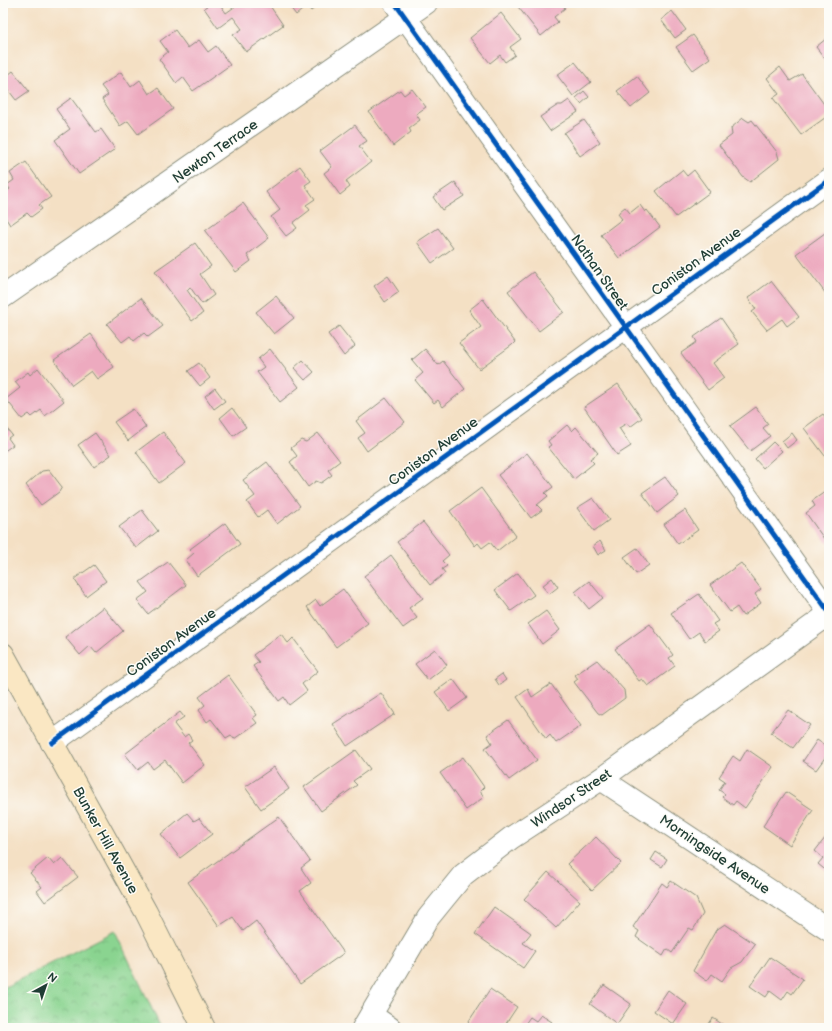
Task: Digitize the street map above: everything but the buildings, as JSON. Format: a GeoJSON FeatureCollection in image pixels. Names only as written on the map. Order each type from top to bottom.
{"type":"FeatureCollection","features":[{"type":"Feature","properties":{"kind":"main road","name":"Bunker Hill Avenue"},"geometry":{"type":"LineString","coordinates":[[3,654],[146,912],[204,1028]]}},
{"type":"Feature","properties":{"kind":"street","name":"Newton Terrace"},"geometry":{"type":"LineString","coordinates":[[3,297],[400,10],[426,3]]}},
{"type":"Feature","properties":{"kind":"street","name":"Nathan Street"},"geometry":{"type":"LineString","coordinates":[[400,10],[624,327],[829,613]]}},
{"type":"Feature","properties":{"kind":"street","name":"Coniston Avenue"},"geometry":{"type":"LineString","coordinates":[[52,743],[624,327],[829,180]]}},
{"type":"Feature","properties":{"kind":"street","name":"Windsor Street"},"geometry":{"type":"LineString","coordinates":[[367,1022],[428,918],[463,875],[511,838],[600,779],[829,613]]}},
{"type":"Feature","properties":{"kind":"street","name":"Morningside Avenue"},"geometry":{"type":"LineString","coordinates":[[600,779],[829,930]]}},
{"type":"Feature","properties":{"kind":"street"},"geometry":{"type":"LineString","coordinates":[[367,1022],[390,1028]]}},
{"type":"Feature","properties":{"kind":"green space"},"geometry":{"type":"Polygon","coordinates":[[[115,931],[161,1028],[3,1028],[3,988],[115,931]]]}},
{"type":"Feature","properties":{"kind":"cycle path"},"geometry":{"type":"LineString","coordinates":[[395,3],[829,612]]}},
{"type":"Feature","properties":{"kind":"cycle path"},"geometry":{"type":"LineString","coordinates":[[52,743],[829,180]]}}]}
